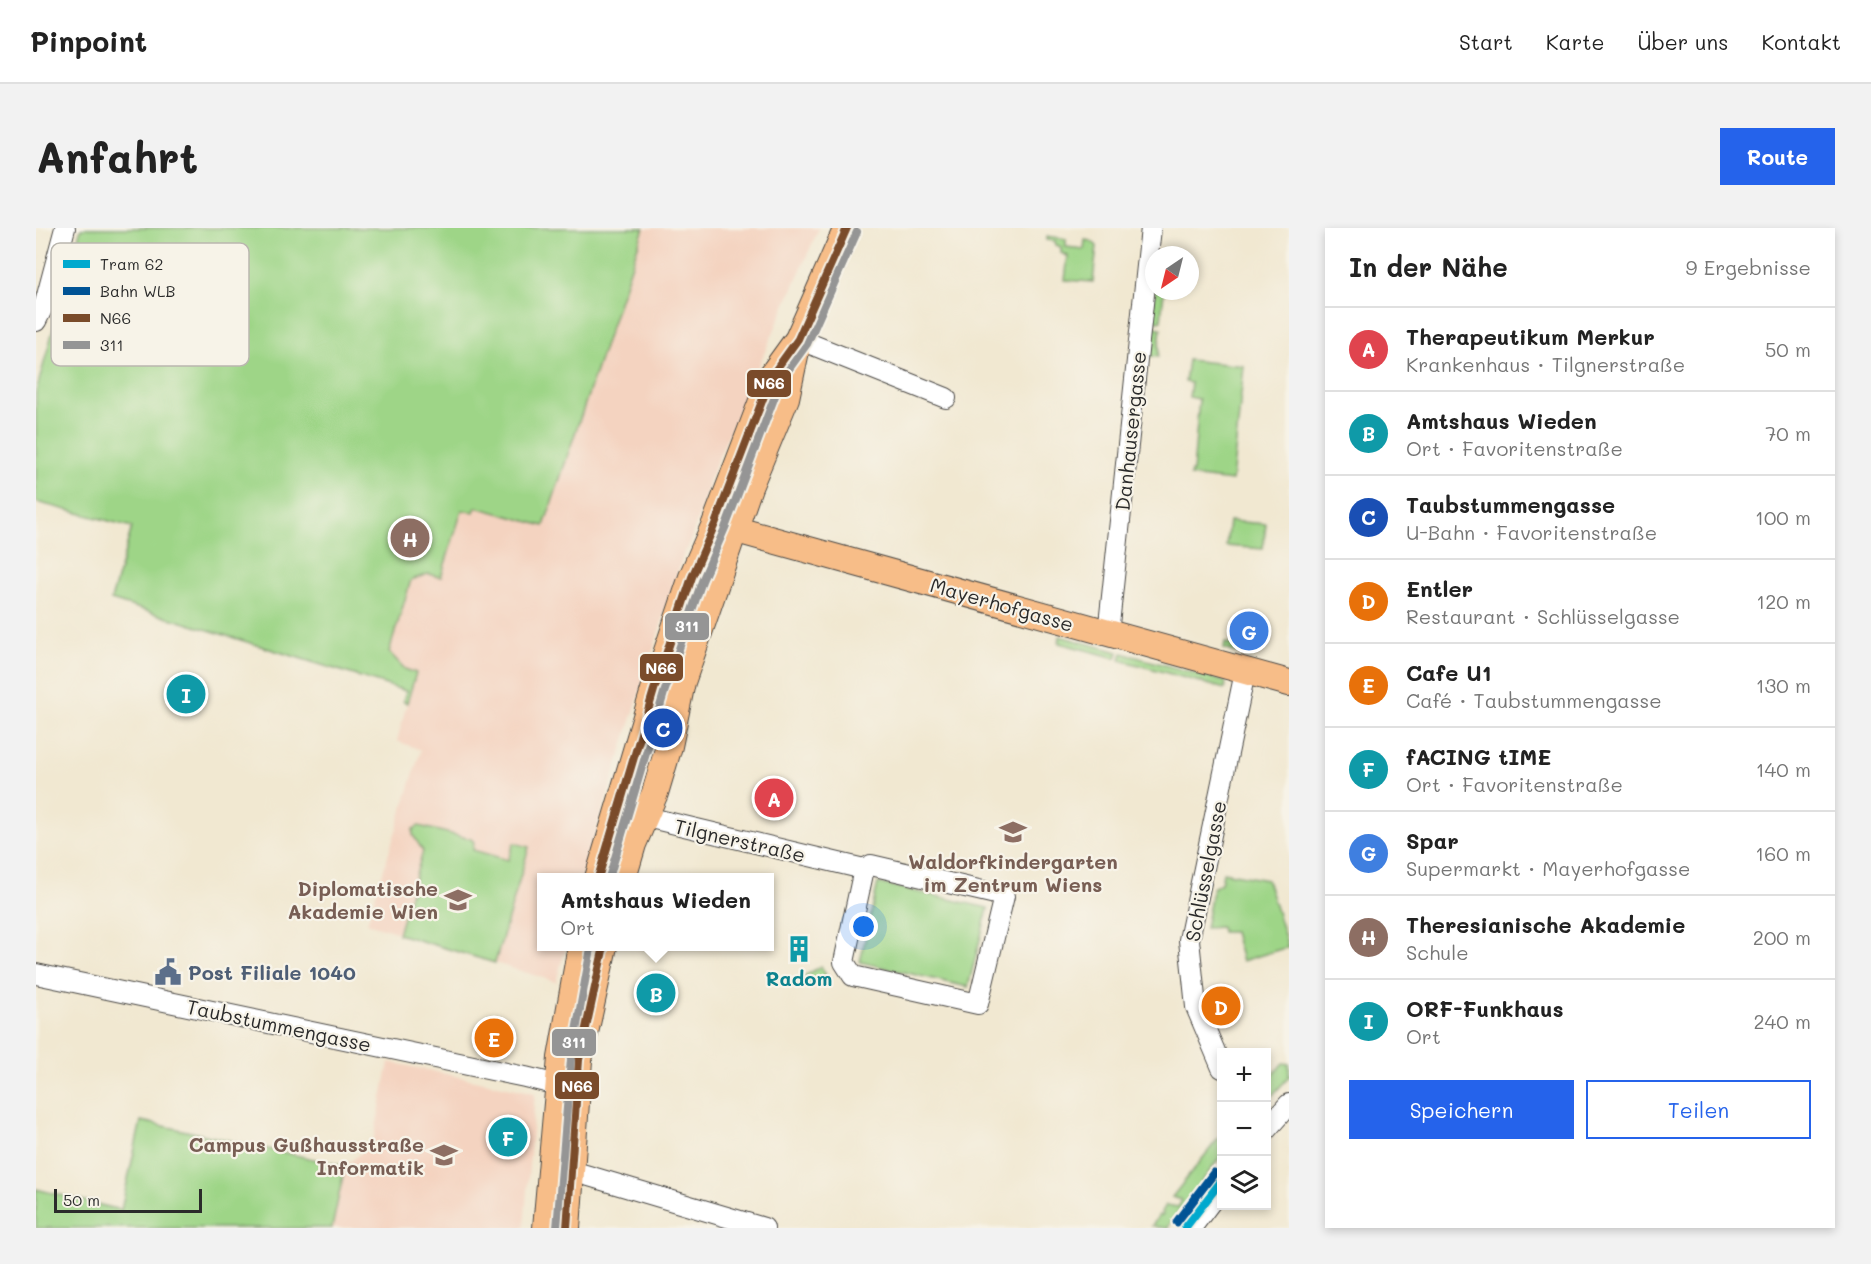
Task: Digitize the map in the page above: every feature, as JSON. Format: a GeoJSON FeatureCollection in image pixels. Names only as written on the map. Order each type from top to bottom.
{"type":"FeatureCollection","features":[{"type":"Feature","properties":{"kind":"main road"},"geometry":{"type":"LineString","coordinates":[[599,873],[654,690],[692,577],[749,487],[791,383],[798,339],[847,228]]}},
{"type":"Feature","properties":{"kind":"main road"},"geometry":{"type":"LineString","coordinates":[[624,873],[669,746],[682,682],[724,527]]}},
{"type":"Feature","properties":{"kind":"main road","name":"Mayerhofgasse"},"geometry":{"type":"LineString","coordinates":[[724,527],[1289,683]]}},
{"type":"Feature","properties":{"kind":"main road"},"geometry":{"type":"LineString","coordinates":[[546,1228],[558,1085],[580,951]]}},
{"type":"Feature","properties":{"kind":"main road"},"geometry":{"type":"LineString","coordinates":[[567,1228],[579,1060],[603,951]]}},
{"type":"Feature","properties":{"kind":"street"},"geometry":{"type":"LineString","coordinates":[[61,243],[65,228]]}},
{"type":"Feature","properties":{"kind":"street","name":"Danhausergasse"},"geometry":{"type":"LineString","coordinates":[[1108,634],[1151,228]]}},
{"type":"Feature","properties":{"kind":"street"},"geometry":{"type":"LineString","coordinates":[[36,321],[45,303],[51,280]]}},
{"type":"Feature","properties":{"kind":"street"},"geometry":{"type":"LineString","coordinates":[[798,339],[946,398]]}},
{"type":"Feature","properties":{"kind":"street","name":"Schlüsselgasse"},"geometry":{"type":"LineString","coordinates":[[1217,1058],[1196,1007],[1189,940],[1245,672]]}},
{"type":"Feature","properties":{"kind":"street","name":"Tilgnerstraße"},"geometry":{"type":"LineString","coordinates":[[617,810],[864,869],[871,865],[1004,896],[978,1004],[853,976],[844,962],[864,869]]}},
{"type":"Feature","properties":{"kind":"street","name":"Taubstummengasse"},"geometry":{"type":"LineString","coordinates":[[36,974],[558,1085]]}},
{"type":"Feature","properties":{"kind":"street"},"geometry":{"type":"LineString","coordinates":[[558,1085],[574,1126]]}},
{"type":"Feature","properties":{"kind":"street"},"geometry":{"type":"LineString","coordinates":[[1271,1124],[1289,1104]]}},
{"type":"Feature","properties":{"kind":"street"},"geometry":{"type":"LineString","coordinates":[[553,1142],[572,1172],[764,1228]]}},
{"type":"Feature","properties":{"kind":"street"},"geometry":{"type":"LineString","coordinates":[[1191,1228],[1217,1192]]}},
{"type":"Feature","properties":{"kind":"shaded area"},"geometry":{"type":"Polygon","coordinates":[[[81,228],[819,228],[707,484],[709,485],[687,550],[685,549],[584,873],[537,873],[537,951],[565,951],[556,982],[367,923],[421,750],[397,741],[407,703],[403,701],[407,691],[111,600],[132,527],[36,502],[36,392],[51,337],[51,366],[249,366],[249,243],[77,243],[81,228]]]}},
{"type":"Feature","properties":{"kind":"shaded area","name":"Campus Gußhausstraße Informatik"},"geometry":{"type":"Polygon","coordinates":[[[389,1062],[535,1093],[524,1228],[332,1228],[345,1166],[373,1143],[389,1062]]]}},
{"type":"Feature","properties":{"kind":"green space"},"geometry":{"type":"Polygon","coordinates":[[[81,228],[644,228],[544,526],[476,507],[474,512],[462,510],[441,577],[428,574],[411,580],[389,652],[405,669],[416,673],[407,703],[403,701],[406,691],[111,600],[132,527],[36,502],[36,392],[51,337],[51,366],[249,366],[249,243],[77,243],[81,228]]]}},
{"type":"Feature","properties":{"kind":"green space"},"geometry":{"type":"Polygon","coordinates":[[[1047,236],[1066,239],[1066,247],[1084,249],[1085,240],[1097,246],[1093,282],[1065,280],[1068,256],[1061,253],[1061,247],[1056,245],[1055,241],[1047,240],[1047,236]]]}},
{"type":"Feature","properties":{"kind":"green space"},"geometry":{"type":"Polygon","coordinates":[[[1154,300],[1163,300],[1161,321],[1152,320],[1154,300]]]}},
{"type":"Feature","properties":{"kind":"green space"},"geometry":{"type":"Polygon","coordinates":[[[1151,326],[1161,328],[1158,357],[1148,356],[1151,326]]]}},
{"type":"Feature","properties":{"kind":"green space"},"geometry":{"type":"Polygon","coordinates":[[[1188,360],[1244,366],[1232,481],[1190,476],[1193,472],[1199,399],[1189,397],[1191,383],[1185,382],[1188,360]]]}},
{"type":"Feature","properties":{"kind":"green space"},"geometry":{"type":"Polygon","coordinates":[[[1229,521],[1266,524],[1263,549],[1226,546],[1229,521]]]}},
{"type":"Feature","properties":{"kind":"green space"},"geometry":{"type":"Polygon","coordinates":[[[1060,636],[1118,652],[1116,658],[1059,643],[1060,636]]]}},
{"type":"Feature","properties":{"kind":"green space"},"geometry":{"type":"Polygon","coordinates":[[[1225,643],[1254,651],[1252,657],[1224,649],[1225,643]]]}},
{"type":"Feature","properties":{"kind":"green space"},"geometry":{"type":"Polygon","coordinates":[[[1122,653],[1226,682],[1225,689],[1120,660],[1122,653]]]}},
{"type":"Feature","properties":{"kind":"green space"},"geometry":{"type":"Polygon","coordinates":[[[419,826],[471,839],[474,842],[473,850],[508,860],[514,843],[529,847],[495,963],[398,934],[423,851],[413,835],[413,829],[419,826]]]}},
{"type":"Feature","properties":{"kind":"green space"},"geometry":{"type":"Polygon","coordinates":[[[1223,872],[1267,880],[1288,947],[1242,961],[1234,932],[1222,932],[1221,927],[1205,928],[1213,888],[1221,883],[1223,872]]]}},
{"type":"Feature","properties":{"kind":"green space"},"geometry":{"type":"Polygon","coordinates":[[[878,883],[988,908],[968,987],[860,962],[878,883]]]}},
{"type":"Feature","properties":{"kind":"green space"},"geometry":{"type":"Polygon","coordinates":[[[821,966],[827,977],[810,987],[803,977],[821,966]]]}},
{"type":"Feature","properties":{"kind":"green space"},"geometry":{"type":"Polygon","coordinates":[[[1283,1063],[1289,1064],[1289,1077],[1271,1097],[1271,1076],[1283,1063]]]}},
{"type":"Feature","properties":{"kind":"green space"},"geometry":{"type":"Polygon","coordinates":[[[141,1121],[345,1166],[332,1228],[36,1228],[36,1189],[121,1210],[141,1121]]]}},
{"type":"Feature","properties":{"kind":"green space"},"geometry":{"type":"Polygon","coordinates":[[[1217,1140],[1217,1161],[1167,1228],[1152,1226],[1159,1215],[1162,1216],[1166,1205],[1178,1207],[1182,1200],[1172,1197],[1217,1140]]]}},
{"type":"Feature","properties":{"kind":"tram line","name":"62"},"geometry":{"type":"LineString","coordinates":[[1185,1228],[1217,1186]]}},
{"type":"Feature","properties":{"kind":"rail line","name":"WLB"},"geometry":{"type":"LineString","coordinates":[[1177,1222],[1214,1173]]}},
{"type":"Feature","properties":{"kind":"transit line","name":"N66"},"geometry":{"type":"LineString","coordinates":[[599,873],[654,690],[692,577],[715,524],[772,375],[798,339],[847,228]]}},
{"type":"Feature","properties":{"kind":"transit line","name":"311"},"geometry":{"type":"LineString","coordinates":[[610,873],[664,693],[702,581],[725,528],[781,380],[807,344],[857,232]]}},
{"type":"Feature","properties":{"kind":"transit line","name":"311"},"geometry":{"type":"LineString","coordinates":[[557,1228],[571,1059],[590,951]]}},
{"type":"Feature","properties":{"kind":"transit line","name":"N66"},"geometry":{"type":"LineString","coordinates":[[567,1228],[579,1060],[603,951]]}},
{"type":"Feature","properties":{"kind":"place","name":"Theresianische Akademie"},"geometry":{"type":"Point","coordinates":[410,538]}},
{"type":"Feature","properties":{"kind":"place","name":"Spar"},"geometry":{"type":"Point","coordinates":[1249,631]}},
{"type":"Feature","properties":{"kind":"place","name":"ORF-Funkhaus"},"geometry":{"type":"Point","coordinates":[186,694]}},
{"type":"Feature","properties":{"kind":"place","name":"Taubstummengasse"},"geometry":{"type":"Point","coordinates":[663,728]}},
{"type":"Feature","properties":{"kind":"place","name":"Therapeutikum Merkur"},"geometry":{"type":"Point","coordinates":[774,798]}},
{"type":"Feature","properties":{"kind":"place","name":"Waldorfkindergarten im Zentrum Wiens"},"geometry":{"type":"Point","coordinates":[1013,832]}},
{"type":"Feature","properties":{"kind":"place","name":"Diplomatische Akademie Wien"},"geometry":{"type":"Point","coordinates":[458,900]}},
{"type":"Feature","properties":{"kind":"place","name":"Radom"},"geometry":{"type":"Point","coordinates":[799,949]}},
{"type":"Feature","properties":{"kind":"place","name":"Post Filiale 1040"},"geometry":{"type":"Point","coordinates":[168,972]}},
{"type":"Feature","properties":{"kind":"place","name":"Amtshaus Wieden"},"geometry":{"type":"Point","coordinates":[656,993]}},
{"type":"Feature","properties":{"kind":"place","name":"Entler"},"geometry":{"type":"Point","coordinates":[1221,1006]}},
{"type":"Feature","properties":{"kind":"place","name":"Cafe U1"},"geometry":{"type":"Point","coordinates":[494,1038]}},
{"type":"Feature","properties":{"kind":"place","name":"fACING tIME"},"geometry":{"type":"Point","coordinates":[508,1137]}},
{"type":"Feature","properties":{"kind":"place","name":"Campus Gußhausstraße Informatik"},"geometry":{"type":"Point","coordinates":[444,1155]}}]}
